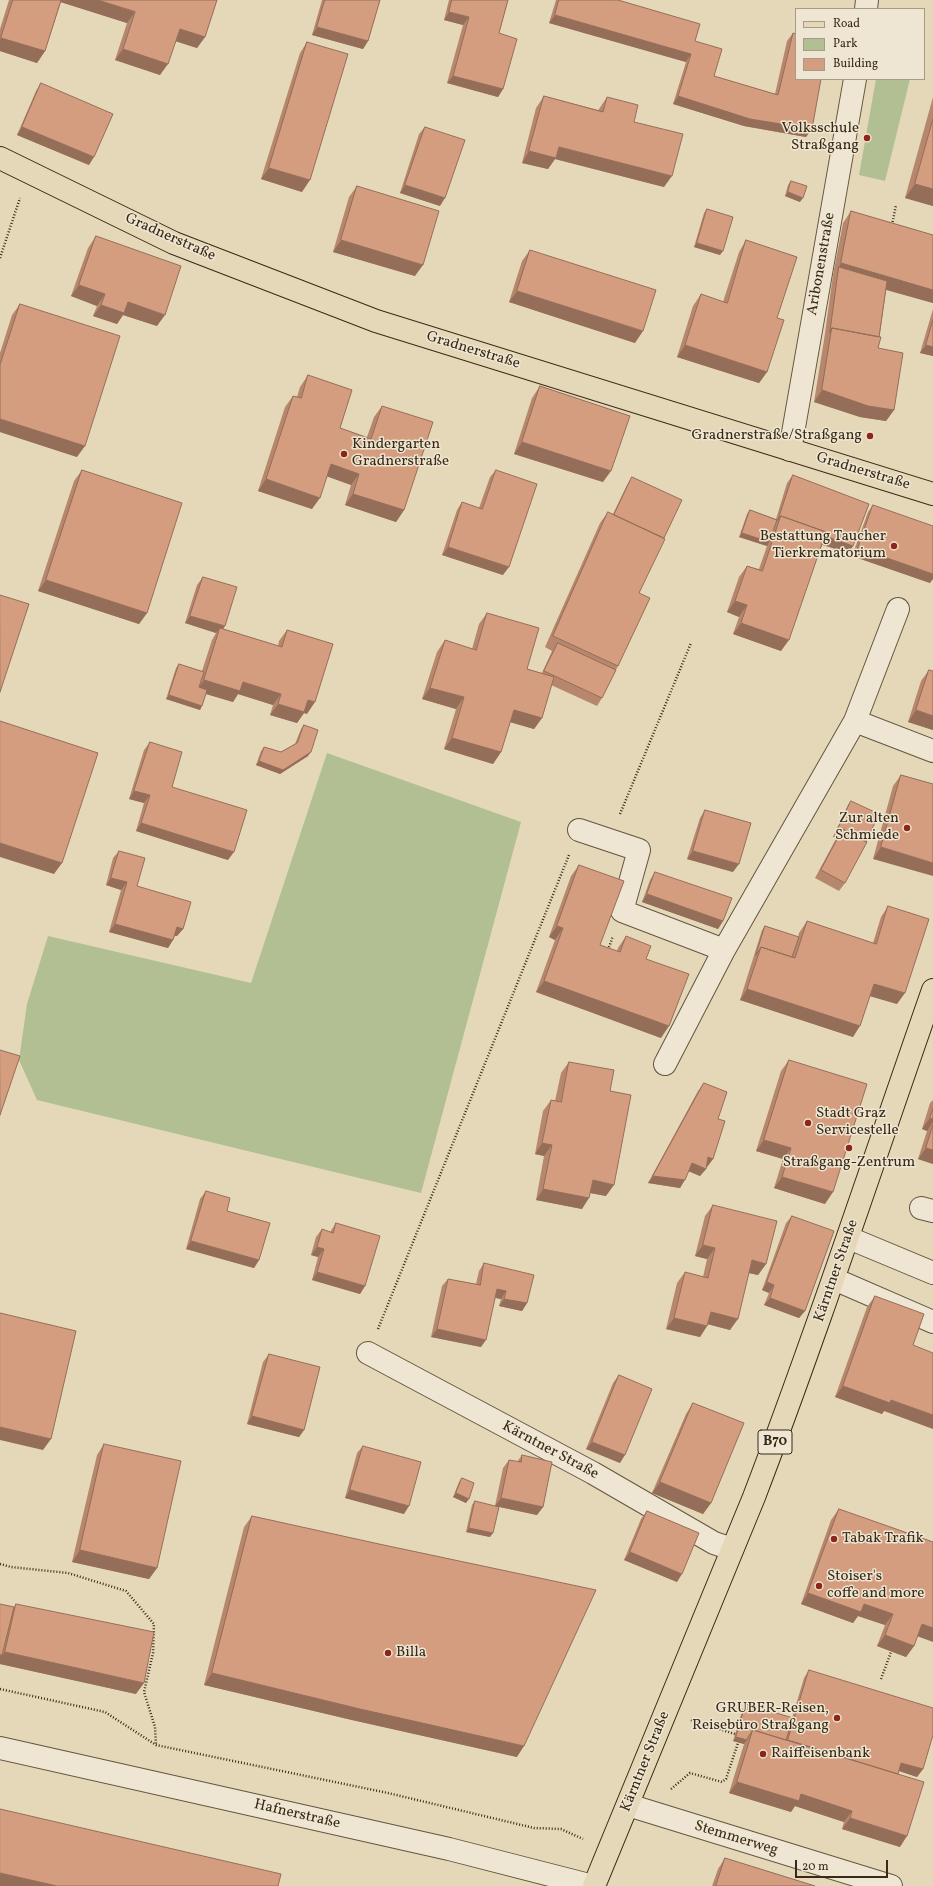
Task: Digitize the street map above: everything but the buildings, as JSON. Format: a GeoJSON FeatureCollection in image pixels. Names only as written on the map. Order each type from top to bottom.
{"type":"FeatureCollection","features":[{"type":"Feature","properties":{"kind":"main road","name":"Gradnerstraße"},"geometry":{"type":"LineString","coordinates":[[0,158],[174,242],[376,321],[933,494]]}},
{"type":"Feature","properties":{"kind":"main road","name":"Kärntner Straße"},"geometry":{"type":"LineString","coordinates":[[594,1886],[776,1439],[849,1238],[933,990]]}},
{"type":"Feature","properties":{"kind":"street","name":"Aribonenstraße"},"geometry":{"type":"LineString","coordinates":[[790,450],[855,80]]}},
{"type":"Feature","properties":{"kind":"street"},"geometry":{"type":"LineString","coordinates":[[664,1064],[724,950],[855,721],[898,609]]}},
{"type":"Feature","properties":{"kind":"street"},"geometry":{"type":"LineString","coordinates":[[855,721],[933,751]]}},
{"type":"Feature","properties":{"kind":"street"},"geometry":{"type":"LineString","coordinates":[[579,830],[639,850],[622,911],[724,950]]}},
{"type":"Feature","properties":{"kind":"street"},"geometry":{"type":"LineString","coordinates":[[849,1238],[933,1273]]}},
{"type":"Feature","properties":{"kind":"street"},"geometry":{"type":"LineString","coordinates":[[834,1279],[933,1322]]}},
{"type":"Feature","properties":{"kind":"street","name":"Kärntner Straße"},"geometry":{"type":"LineString","coordinates":[[368,1353],[593,1473],[714,1543],[732,1549]]}},
{"type":"Feature","properties":{"kind":"street","name":"Hafnerstraße"},"geometry":{"type":"LineString","coordinates":[[0,1748],[449,1849],[594,1886]]}},
{"type":"Feature","properties":{"kind":"street","name":"Stemmerweg"},"geometry":{"type":"LineString","coordinates":[[628,1805],[891,1886]]}},
{"type":"Feature","properties":{"kind":"path"},"geometry":{"type":"LineString","coordinates":[[0,258],[28,172]]}},
{"type":"Feature","properties":{"kind":"path"},"geometry":{"type":"LineString","coordinates":[[896,205],[891,225],[898,226]]}},
{"type":"Feature","properties":{"kind":"path"},"geometry":{"type":"LineString","coordinates":[[630,792],[692,643]]}},
{"type":"Feature","properties":{"kind":"path"},"geometry":{"type":"LineString","coordinates":[[368,1353],[579,830]]}},
{"type":"Feature","properties":{"kind":"path"},"geometry":{"type":"LineString","coordinates":[[0,1564],[11,1567],[68,1573],[126,1591],[154,1624],[153,1653],[144,1692],[155,1727],[156,1745]]}},
{"type":"Feature","properties":{"kind":"path"},"geometry":{"type":"LineString","coordinates":[[881,1679],[891,1652]]}},
{"type":"Feature","properties":{"kind":"path"},"geometry":{"type":"LineString","coordinates":[[0,1689],[105,1712],[156,1745],[388,1793],[534,1828],[561,1829],[566,1833]]}},
{"type":"Feature","properties":{"kind":"path"},"geometry":{"type":"LineString","coordinates":[[667,1792],[690,1774],[722,1782],[726,1779],[741,1736],[685,1718]]}},
{"type":"Feature","properties":{"kind":"green space"},"geometry":{"type":"Polygon","coordinates":[[[876,80],[910,80],[885,181],[859,175],[876,80]]]}},
{"type":"Feature","properties":{"kind":"green space"},"geometry":{"type":"Polygon","coordinates":[[[327,753],[521,822],[421,1193],[37,1100],[19,1060],[27,1004],[48,936],[251,983],[327,753]]]}},
{"type":"Feature","properties":{"kind":"place","name":"Volksschule Straßgang"},"geometry":{"type":"Point","coordinates":[867,138]}},
{"type":"Feature","properties":{"kind":"place","name":"Gradnerstraße/Straßgang"},"geometry":{"type":"Point","coordinates":[870,436]}},
{"type":"Feature","properties":{"kind":"place","name":"Kindergarten Gradnerstraße"},"geometry":{"type":"Point","coordinates":[344,454]}},
{"type":"Feature","properties":{"kind":"place","name":"Bestattung Taucher Tierkrematorium"},"geometry":{"type":"Point","coordinates":[894,546]}},
{"type":"Feature","properties":{"kind":"place","name":"Zur alten Schmiede"},"geometry":{"type":"Point","coordinates":[907,828]}},
{"type":"Feature","properties":{"kind":"place","name":"Stadt Graz Servicestelle"},"geometry":{"type":"Point","coordinates":[808,1123]}},
{"type":"Feature","properties":{"kind":"place","name":"Straßgang-Zentrum"},"geometry":{"type":"Point","coordinates":[849,1148]}},
{"type":"Feature","properties":{"kind":"place","name":"Tabak Trafik"},"geometry":{"type":"Point","coordinates":[834,1539]}},
{"type":"Feature","properties":{"kind":"place","name":"Stoiser's coffe and more"},"geometry":{"type":"Point","coordinates":[819,1586]}},
{"type":"Feature","properties":{"kind":"place","name":"Billa"},"geometry":{"type":"Point","coordinates":[388,1653]}},
{"type":"Feature","properties":{"kind":"place","name":"GRUBER-Reisen, Reisebüro Straßgang"},"geometry":{"type":"Point","coordinates":[837,1718]}},
{"type":"Feature","properties":{"kind":"place","name":"Raiffeisenbank"},"geometry":{"type":"Point","coordinates":[763,1754]}}]}
